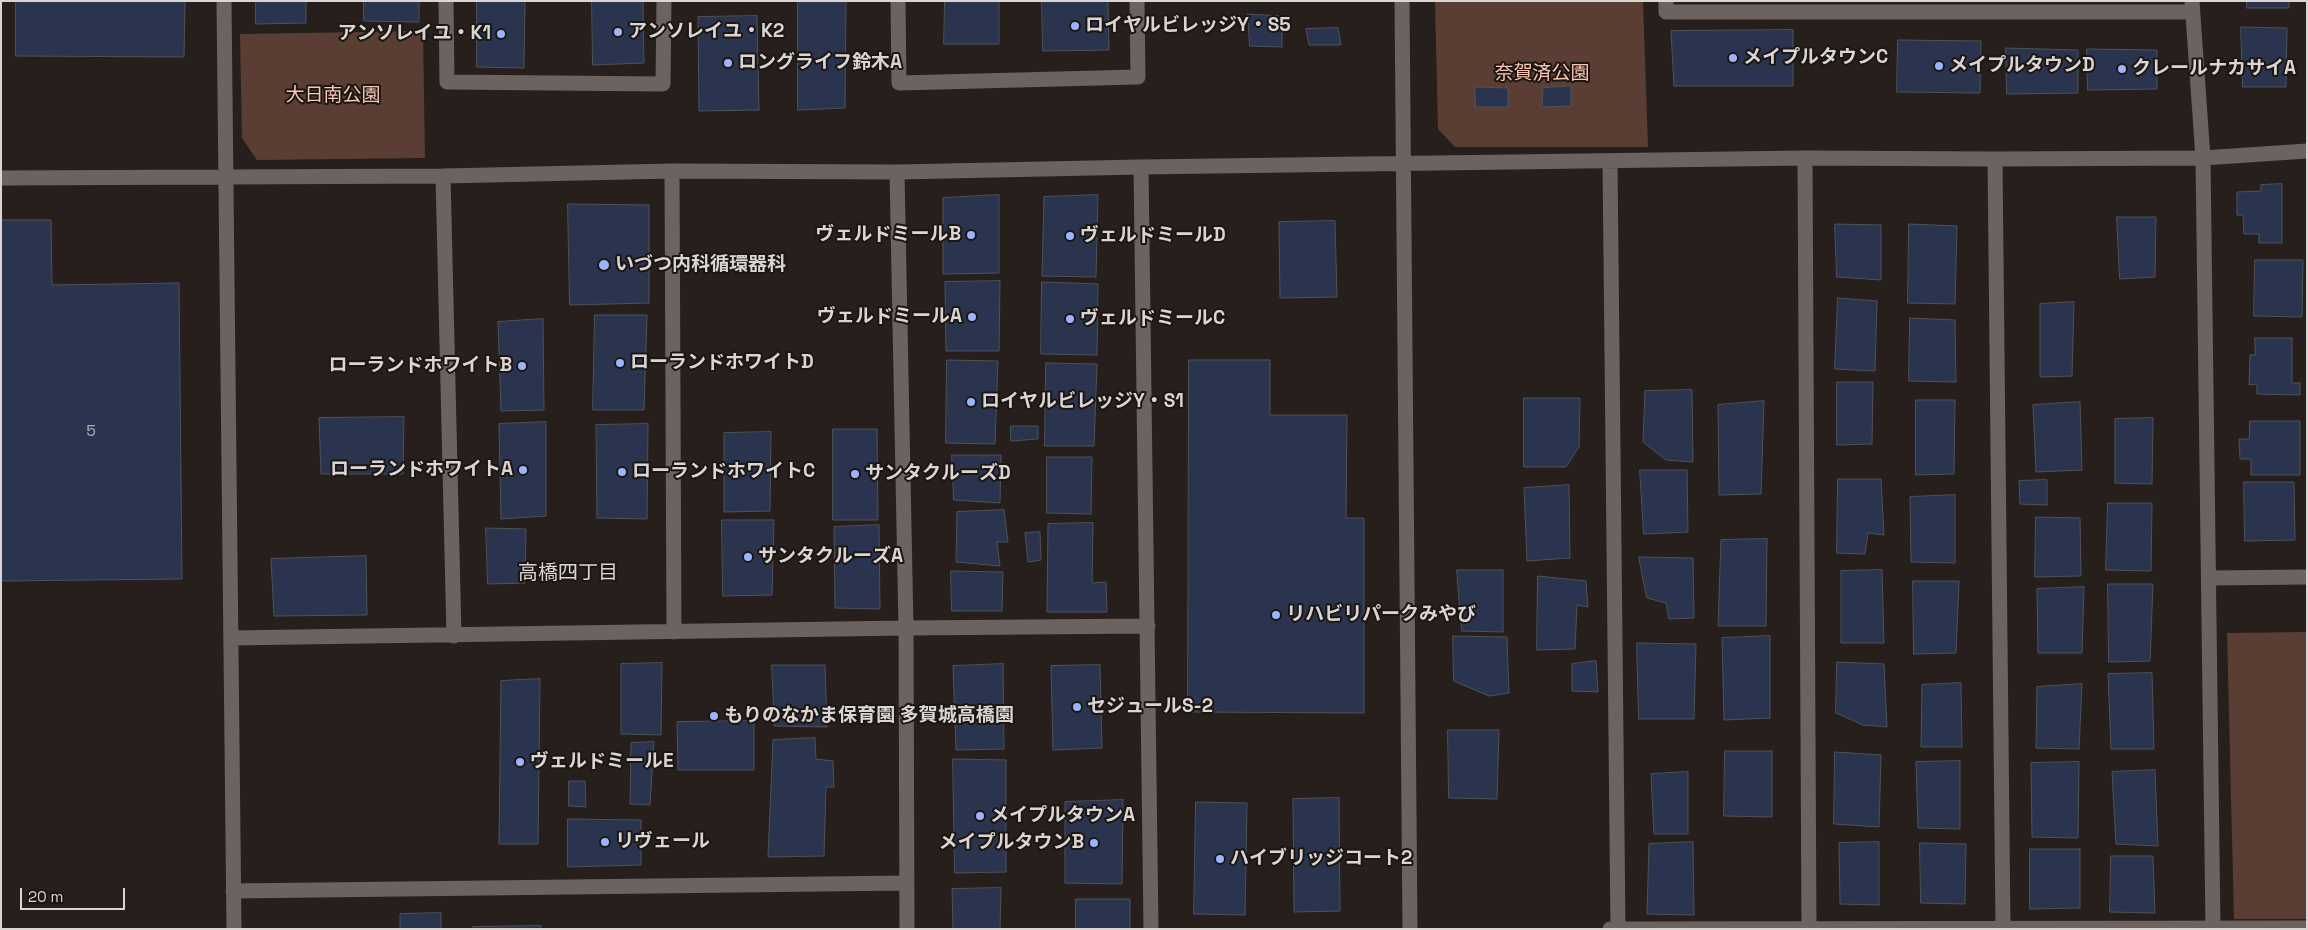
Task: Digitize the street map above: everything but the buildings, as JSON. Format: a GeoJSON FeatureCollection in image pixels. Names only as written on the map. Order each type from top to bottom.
{"type":"FeatureCollection","features":[{"type":"Feature","properties":{"kind":"street"},"geometry":{"type":"LineString","coordinates":[[224,1],[234,929]]}},
{"type":"Feature","properties":{"kind":"street"},"geometry":{"type":"LineString","coordinates":[[446,1],[447,82],[664,84],[664,1]]}},
{"type":"Feature","properties":{"kind":"street"},"geometry":{"type":"LineString","coordinates":[[898,1],[899,83],[1138,77],[1137,1]]}},
{"type":"Feature","properties":{"kind":"street"},"geometry":{"type":"LineString","coordinates":[[1402,1],[1410,929]]}},
{"type":"Feature","properties":{"kind":"street"},"geometry":{"type":"LineString","coordinates":[[1666,1],[1666,12],[1851,7],[2192,7],[2203,158],[2213,929]]}},
{"type":"Feature","properties":{"kind":"street"},"geometry":{"type":"LineString","coordinates":[[1,178],[442,176],[672,171],[897,172],[1805,158],[2203,158],[2307,152]]}},
{"type":"Feature","properties":{"kind":"street"},"geometry":{"type":"LineString","coordinates":[[1805,158],[1809,929]]}},
{"type":"Feature","properties":{"kind":"street"},"geometry":{"type":"LineString","coordinates":[[1994,159],[2003,926]]}},
{"type":"Feature","properties":{"kind":"street"},"geometry":{"type":"LineString","coordinates":[[1610,160],[1618,928]]}},
{"type":"Feature","properties":{"kind":"street"},"geometry":{"type":"LineString","coordinates":[[1141,167],[1151,929]]}},
{"type":"Feature","properties":{"kind":"street"},"geometry":{"type":"LineString","coordinates":[[672,171],[674,632]]}},
{"type":"Feature","properties":{"kind":"street"},"geometry":{"type":"LineString","coordinates":[[897,172],[906,628],[907,929]]}},
{"type":"Feature","properties":{"kind":"street"},"geometry":{"type":"LineString","coordinates":[[442,176],[454,636]]}},
{"type":"Feature","properties":{"kind":"street"},"geometry":{"type":"LineString","coordinates":[[2209,578],[2307,577]]}},
{"type":"Feature","properties":{"kind":"street"},"geometry":{"type":"LineString","coordinates":[[232,638],[1148,626]]}},
{"type":"Feature","properties":{"kind":"street"},"geometry":{"type":"LineString","coordinates":[[234,890],[906,882]]}},
{"type":"Feature","properties":{"kind":"street"},"geometry":{"type":"LineString","coordinates":[[1610,929],[1809,929],[2003,926],[2213,929],[2307,928]]}},
{"type":"Feature","properties":{"kind":"green space","name":"奈賀済公園"},"geometry":{"type":"Polygon","coordinates":[[[1435,1],[1643,1],[1648,147],[1455,147],[1438,129],[1435,1]]]}},
{"type":"Feature","properties":{"kind":"green space","name":"大日南公園"},"geometry":{"type":"Polygon","coordinates":[[[423,31],[425,158],[257,160],[242,138],[240,34],[423,31]]]}},
{"type":"Feature","properties":{"kind":"green space"},"geometry":{"type":"Polygon","coordinates":[[[2307,632],[2307,919],[2234,919],[2227,633],[2307,632]]]}},
{"type":"Feature","properties":{"kind":"place","name":"ロイヤルビレッジY・S5"},"geometry":{"type":"Point","coordinates":[1075,26]}},
{"type":"Feature","properties":{"kind":"place","name":"アンソレイユ・K2"},"geometry":{"type":"Point","coordinates":[618,32]}},
{"type":"Feature","properties":{"kind":"place","name":"アンソレイユ・K1"},"geometry":{"type":"Point","coordinates":[501,34]}},
{"type":"Feature","properties":{"kind":"place","name":"メイプルタウンC"},"geometry":{"type":"Point","coordinates":[1733,58]}},
{"type":"Feature","properties":{"kind":"place","name":"ロングライフ鈴木A"},"geometry":{"type":"Point","coordinates":[728,63]}},
{"type":"Feature","properties":{"kind":"place","name":"メイプルタウンD"},"geometry":{"type":"Point","coordinates":[1939,66]}},
{"type":"Feature","properties":{"kind":"place","name":"クレールナカサイA"},"geometry":{"type":"Point","coordinates":[2122,69]}},
{"type":"Feature","properties":{"kind":"place","name":"ヴェルドミールB"},"geometry":{"type":"Point","coordinates":[971,235]}},
{"type":"Feature","properties":{"kind":"place","name":"ヴェルドミールD"},"geometry":{"type":"Point","coordinates":[1070,236]}},
{"type":"Feature","properties":{"kind":"place","name":"いづつ内科循環器科"},"geometry":{"type":"Point","coordinates":[604,265]}},
{"type":"Feature","properties":{"kind":"place","name":"ヴェルドミールA"},"geometry":{"type":"Point","coordinates":[972,317]}},
{"type":"Feature","properties":{"kind":"place","name":"ヴェルドミールC"},"geometry":{"type":"Point","coordinates":[1070,319]}},
{"type":"Feature","properties":{"kind":"place","name":"ローランドホワイトD"},"geometry":{"type":"Point","coordinates":[620,363]}},
{"type":"Feature","properties":{"kind":"place","name":"ローランドホワイトB"},"geometry":{"type":"Point","coordinates":[522,366]}},
{"type":"Feature","properties":{"kind":"place","name":"ロイヤルビレッジY・S1"},"geometry":{"type":"Point","coordinates":[971,402]}},
{"type":"Feature","properties":{"kind":"place","name":"ローランドホワイトA"},"geometry":{"type":"Point","coordinates":[523,470]}},
{"type":"Feature","properties":{"kind":"place","name":"ローランドホワイトC"},"geometry":{"type":"Point","coordinates":[622,472]}},
{"type":"Feature","properties":{"kind":"place","name":"サンタクルーズD"},"geometry":{"type":"Point","coordinates":[855,474]}},
{"type":"Feature","properties":{"kind":"place","name":"サンタクルーズA"},"geometry":{"type":"Point","coordinates":[748,557]}},
{"type":"Feature","properties":{"kind":"place","name":"リハビリパークみやび"},"geometry":{"type":"Point","coordinates":[1276,615]}},
{"type":"Feature","properties":{"kind":"place","name":"セジュールS-2"},"geometry":{"type":"Point","coordinates":[1077,707]}},
{"type":"Feature","properties":{"kind":"place","name":"もりのなかま保育園 多賀城高橋園"},"geometry":{"type":"Point","coordinates":[714,716]}},
{"type":"Feature","properties":{"kind":"place","name":"ヴェルドミールE"},"geometry":{"type":"Point","coordinates":[520,762]}},
{"type":"Feature","properties":{"kind":"place","name":"メイプルタウンA"},"geometry":{"type":"Point","coordinates":[980,816]}},
{"type":"Feature","properties":{"kind":"place","name":"リヴェール"},"geometry":{"type":"Point","coordinates":[605,842]}},
{"type":"Feature","properties":{"kind":"place","name":"メイプルタウンB"},"geometry":{"type":"Point","coordinates":[1094,843]}},
{"type":"Feature","properties":{"kind":"place","name":"ハイブリッジコート2"},"geometry":{"type":"Point","coordinates":[1220,859]}},
{"type":"Feature","properties":{"kind":"district","name":"高橋四丁目"},"geometry":{"type":"Point","coordinates":[568,574]}}]}
